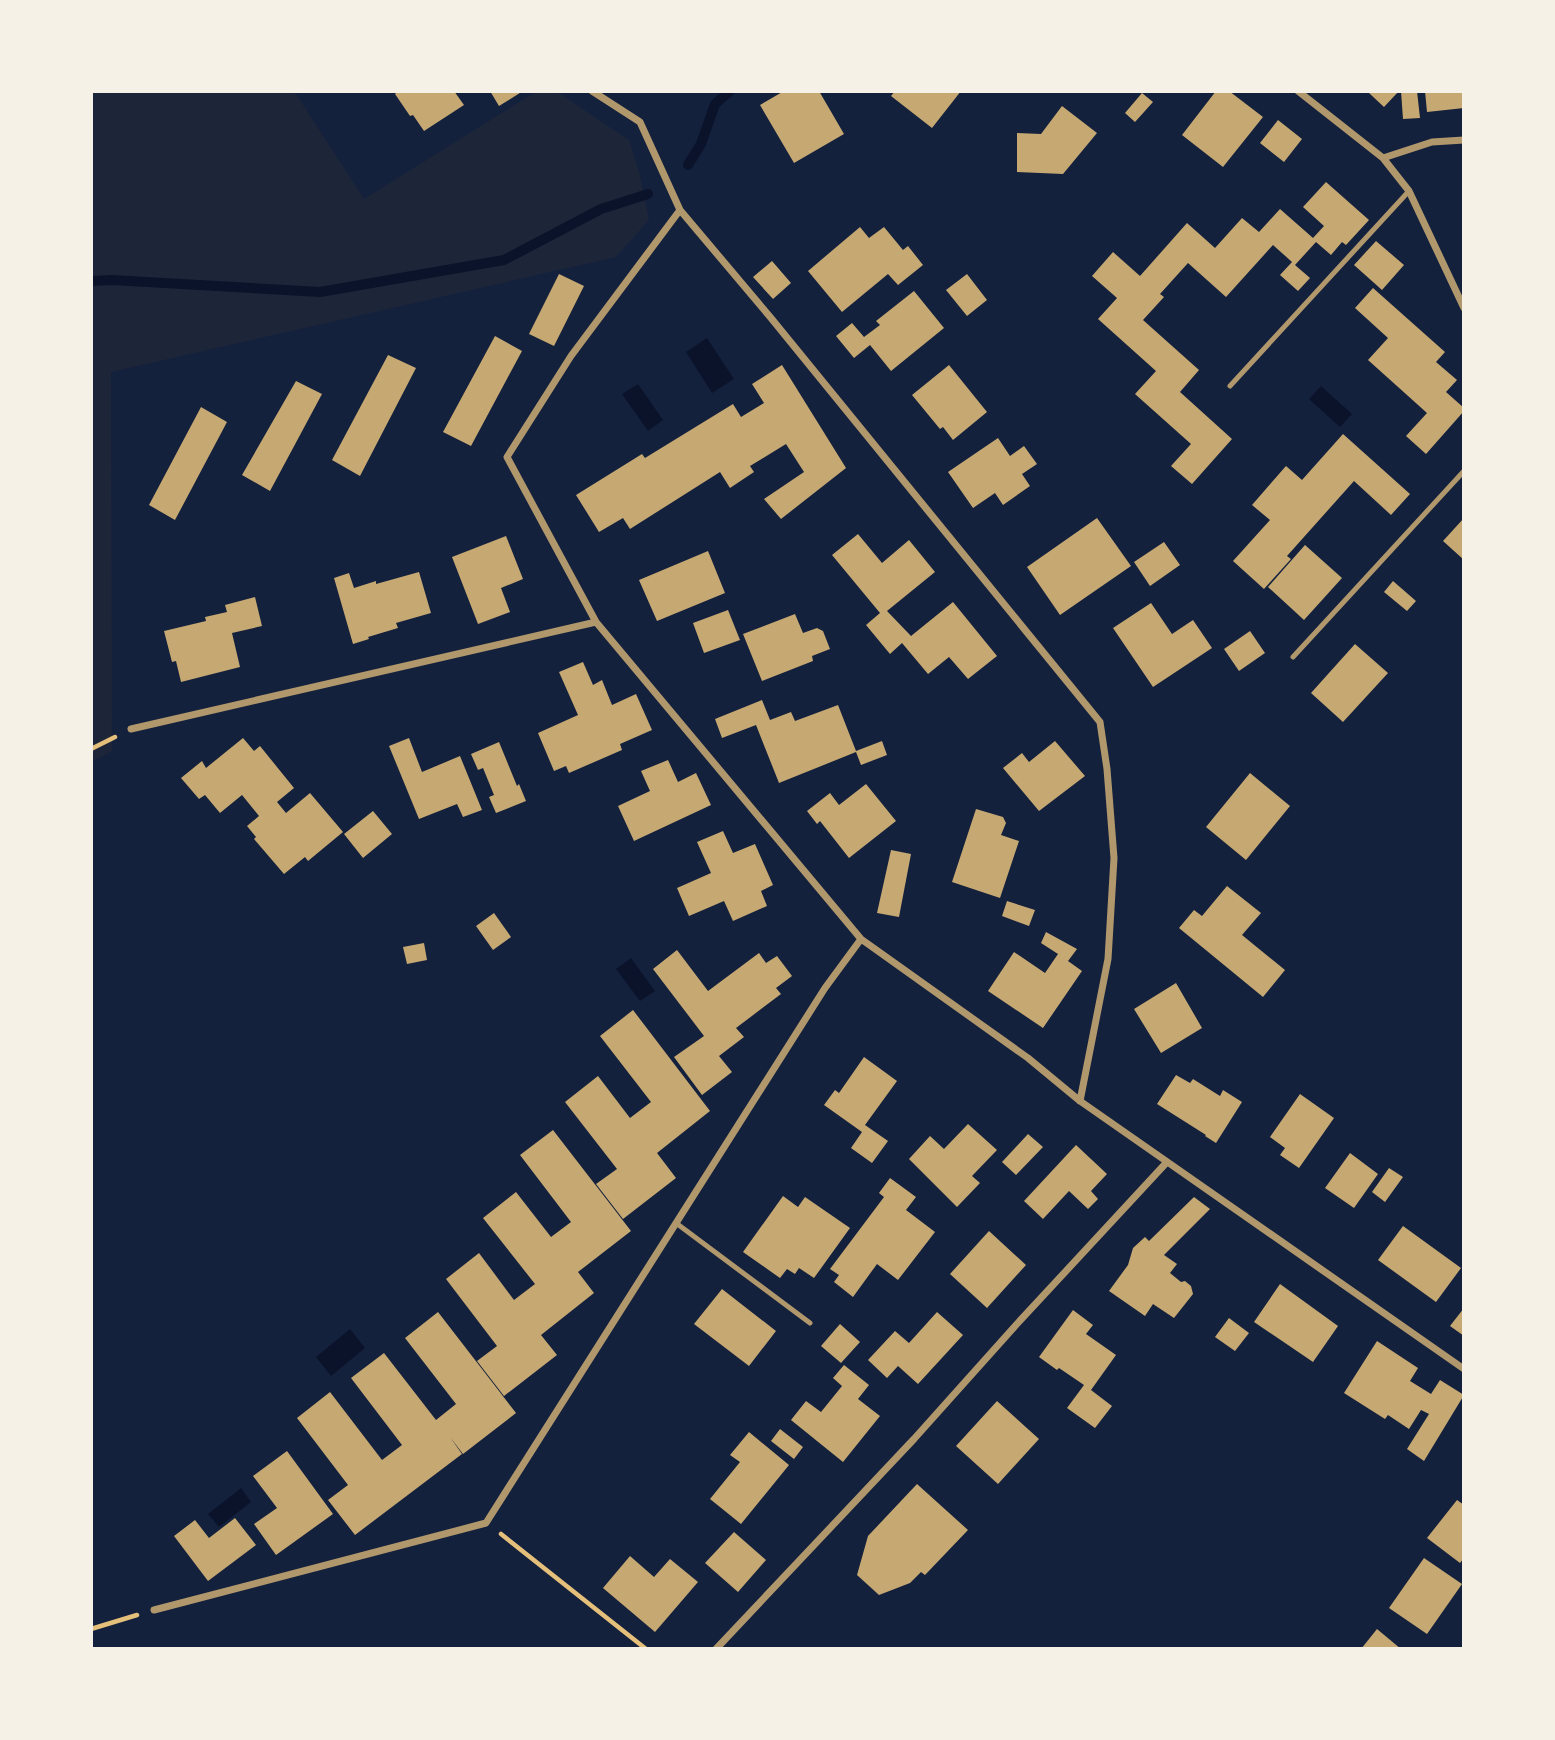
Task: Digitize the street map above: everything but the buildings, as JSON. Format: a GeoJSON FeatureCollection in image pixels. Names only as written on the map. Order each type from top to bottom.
{"type":"FeatureCollection","features":[{"type":"Feature","properties":{"kind":"street"},"geometry":{"type":"LineString","coordinates":[[592,91],[640,122],[680,209],[1100,722],[1107,769],[1114,858],[1108,959],[1080,1101]]}},
{"type":"Feature","properties":{"kind":"street"},"geometry":{"type":"LineString","coordinates":[[1297,91],[1383,158],[1409,191],[1464,309]]}},
{"type":"Feature","properties":{"kind":"street"},"geometry":{"type":"LineString","coordinates":[[1383,158],[1432,142],[1464,140]]}},
{"type":"Feature","properties":{"kind":"street"},"geometry":{"type":"LineString","coordinates":[[680,209],[571,356],[507,457],[596,621],[861,939],[1028,1058],[1080,1101],[1464,1369]]}},
{"type":"Feature","properties":{"kind":"street"},"geometry":{"type":"LineString","coordinates":[[131,729],[596,621]]}},
{"type":"Feature","properties":{"kind":"street"},"geometry":{"type":"LineString","coordinates":[[154,1610],[486,1523],[825,988],[861,939]]}},
{"type":"Feature","properties":{"kind":"street"},"geometry":{"type":"LineString","coordinates":[[716,1649],[914,1439],[1167,1163]]}},
{"type":"Feature","properties":{"kind":"lane"},"geometry":{"type":"LineString","coordinates":[[1230,386],[1409,191]]}},
{"type":"Feature","properties":{"kind":"lane"},"geometry":{"type":"LineString","coordinates":[[1293,657],[1464,471]]}},
{"type":"Feature","properties":{"kind":"lane"},"geometry":{"type":"LineString","coordinates":[[676,1223],[810,1323]]}},
{"type":"Feature","properties":{"kind":"path"},"geometry":{"type":"LineString","coordinates":[[486,1523],[646,1649]]}},
{"type":"Feature","properties":{"kind":"path"},"geometry":{"type":"LineString","coordinates":[[91,1629],[154,1610]]}},
{"type":"Feature","properties":{"kind":"shaded area"},"geometry":{"type":"Polygon","coordinates":[[[91,91],[294,91],[364,199],[537,91],[556,91],[629,140],[639,171],[649,220],[616,257],[111,372],[112,751],[91,762],[91,91]]]}},
{"type":"Feature","properties":{"kind":"shaded area"},"geometry":{"type":"Polygon","coordinates":[[[707,338],[734,379],[712,393],[686,352],[707,338]]]}},
{"type":"Feature","properties":{"kind":"shaded area"},"geometry":{"type":"Polygon","coordinates":[[[638,384],[663,420],[648,431],[622,394],[638,384]]]}},
{"type":"Feature","properties":{"kind":"shaded area"},"geometry":{"type":"Polygon","coordinates":[[[1321,386],[1352,414],[1340,427],[1309,399],[1321,386]]]}},
{"type":"Feature","properties":{"kind":"shaded area"},"geometry":{"type":"Polygon","coordinates":[[[631,958],[655,991],[640,1001],[616,969],[631,958]]]}},
{"type":"Feature","properties":{"kind":"shaded area"},"geometry":{"type":"Polygon","coordinates":[[[350,1329],[365,1348],[331,1376],[316,1357],[350,1329]]]}},
{"type":"Feature","properties":{"kind":"shaded area"},"geometry":{"type":"Polygon","coordinates":[[[241,1488],[251,1502],[219,1527],[208,1514],[241,1488]]]}},
{"type":"Feature","properties":{"kind":"waterway"},"geometry":{"type":"LineString","coordinates":[[688,165],[701,144],[715,104],[730,91]]}},
{"type":"Feature","properties":{"kind":"waterway"},"geometry":{"type":"LineString","coordinates":[[91,281],[320,292],[504,260],[601,209],[648,194]]}}]}
